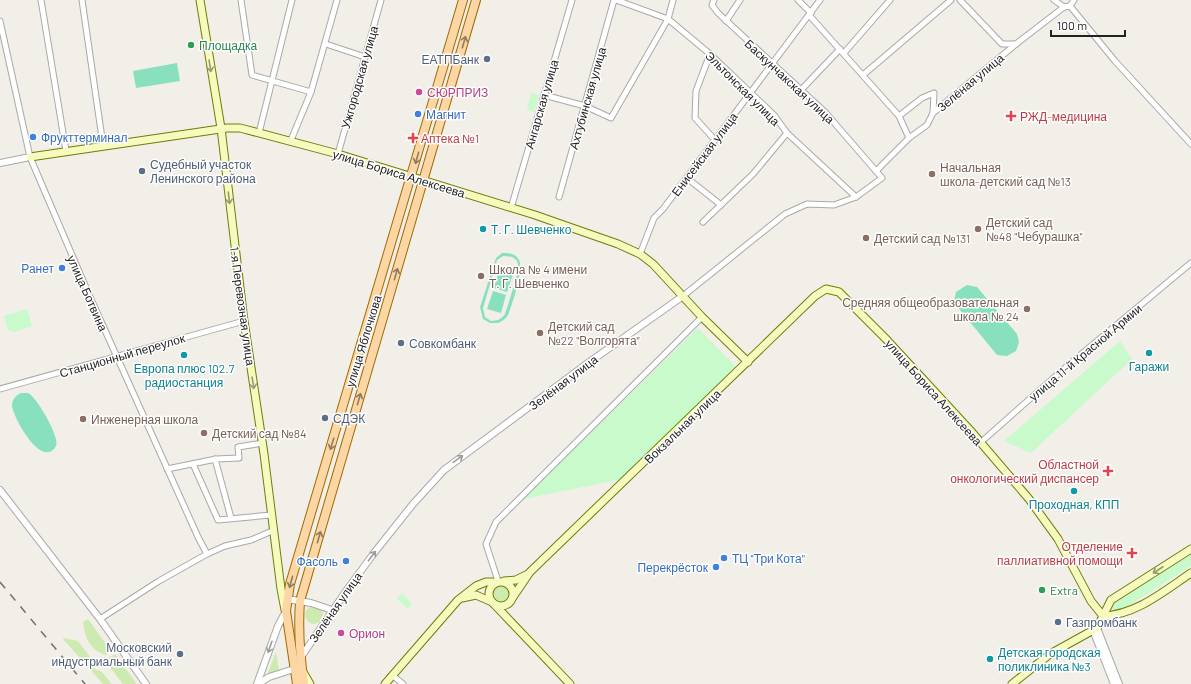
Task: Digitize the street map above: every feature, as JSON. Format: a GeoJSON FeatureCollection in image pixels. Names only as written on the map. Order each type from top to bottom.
{"type":"FeatureCollection","features":[{"type":"Feature","properties":{"kind":"main road","name":"1-я Перевозная улица"},"geometry":{"type":"LineString","coordinates":[[200,0],[221,128],[244,321],[263,443],[272,531],[286,611]]}},
{"type":"Feature","properties":{"kind":"main road","name":"улица Яблочкова"},"geometry":{"type":"LineString","coordinates":[[304,684],[298,669],[286,611],[287,599],[463,0]]}},
{"type":"Feature","properties":{"kind":"main road","name":"улица Яблочкова"},"geometry":{"type":"LineString","coordinates":[[297,684],[298,669],[301,659],[299,619],[300,601],[476,0]]}},
{"type":"Feature","properties":{"kind":"main road","name":"улица Бориса Алексеева"},"geometry":{"type":"LineString","coordinates":[[30,157],[66,150],[221,128],[240,128],[292,140],[511,208],[618,244],[640,254],[665,275],[702,317],[748,362]]}},
{"type":"Feature","properties":{"kind":"main road","name":"Вокзальная улица"},"geometry":{"type":"LineString","coordinates":[[512,599],[530,572],[815,296],[826,290],[839,292]]}},
{"type":"Feature","properties":{"kind":"main road","name":"улица Бориса Алексеева"},"geometry":{"type":"LineString","coordinates":[[839,292],[892,346],[1029,499],[1052,530],[1091,601],[1103,616]]}},
{"type":"Feature","properties":{"kind":"main road"},"geometry":{"type":"LineString","coordinates":[[1012,684],[1050,654],[1095,629],[1111,600],[1191,549]]}},
{"type":"Feature","properties":{"kind":"main road","name":"Вокзальная улица"},"geometry":{"type":"LineString","coordinates":[[385,684],[458,600],[476,586],[486,582],[499,582],[520,578],[530,572]]}},
{"type":"Feature","properties":{"kind":"main road"},"geometry":{"type":"LineString","coordinates":[[1103,616],[1116,616],[1134,609],[1154,598],[1191,573]]}},
{"type":"Feature","properties":{"kind":"main road"},"geometry":{"type":"LineString","coordinates":[[516,627],[509,613],[512,599],[511,586],[499,582],[491,586],[488,591],[489,598],[493,603],[570,684]]}},
{"type":"Feature","properties":{"kind":"main road"},"geometry":{"type":"LineString","coordinates":[[458,600],[476,595],[493,603],[505,605],[512,599]]}},
{"type":"Feature","properties":{"kind":"main road"},"geometry":{"type":"LineString","coordinates":[[298,669],[310,684]]}},
{"type":"Feature","properties":{"kind":"street"},"geometry":{"type":"LineString","coordinates":[[41,0],[66,150]]}},
{"type":"Feature","properties":{"kind":"street"},"geometry":{"type":"LineString","coordinates":[[82,0],[103,145]]}},
{"type":"Feature","properties":{"kind":"street"},"geometry":{"type":"LineString","coordinates":[[241,0],[250,71],[252,75],[310,92]]}},
{"type":"Feature","properties":{"kind":"street"},"geometry":{"type":"LineString","coordinates":[[259,133],[292,0]]}},
{"type":"Feature","properties":{"kind":"street"},"geometry":{"type":"LineString","coordinates":[[292,140],[326,44],[337,0]]}},
{"type":"Feature","properties":{"kind":"street","name":"Ужгородская улица"},"geometry":{"type":"LineString","coordinates":[[338,154],[381,0]]}},
{"type":"Feature","properties":{"kind":"street","name":"Ангарская улица"},"geometry":{"type":"LineString","coordinates":[[511,208],[572,0]]}},
{"type":"Feature","properties":{"kind":"street","name":"Эльтонская улица"},"geometry":{"type":"LineString","coordinates":[[615,0],[668,20],[710,54],[774,115],[787,133],[856,197]]}},
{"type":"Feature","properties":{"kind":"street","name":"Ахтубинская улица"},"geometry":{"type":"LineString","coordinates":[[559,197],[615,0]]}},
{"type":"Feature","properties":{"kind":"street"},"geometry":{"type":"LineString","coordinates":[[544,95],[585,106],[611,118],[668,20],[674,0]]}},
{"type":"Feature","properties":{"kind":"street"},"geometry":{"type":"LineString","coordinates":[[726,21],[740,0]]}},
{"type":"Feature","properties":{"kind":"street"},"geometry":{"type":"LineString","coordinates":[[798,0],[899,116],[909,138]]}},
{"type":"Feature","properties":{"kind":"street","name":"Енисейская улица"},"geometry":{"type":"LineString","coordinates":[[640,254],[654,218],[663,209],[687,178],[820,0]]}},
{"type":"Feature","properties":{"kind":"street"},"geometry":{"type":"LineString","coordinates":[[801,90],[842,51],[890,0]]}},
{"type":"Feature","properties":{"kind":"street"},"geometry":{"type":"LineString","coordinates":[[863,75],[951,0]]}},
{"type":"Feature","properties":{"kind":"street"},"geometry":{"type":"LineString","coordinates":[[960,0],[1002,44],[1016,44]]}},
{"type":"Feature","properties":{"kind":"street"},"geometry":{"type":"LineString","coordinates":[[1054,0],[1064,7]]}},
{"type":"Feature","properties":{"kind":"street"},"geometry":{"type":"LineString","coordinates":[[1074,0],[1070,6],[1115,61],[1191,144]]}},
{"type":"Feature","properties":{"kind":"street","name":"Баскунчакская улица"},"geometry":{"type":"LineString","coordinates":[[713,3],[726,21],[825,112],[882,178]]}},
{"type":"Feature","properties":{"kind":"street","name":"Зелёная улица"},"geometry":{"type":"LineString","coordinates":[[934,113],[1016,44],[1064,7],[1070,6]]}},
{"type":"Feature","properties":{"kind":"street","name":"улица Ботвина"},"geometry":{"type":"LineString","coordinates":[[0,21],[30,157],[116,356],[167,469],[208,554]]}},
{"type":"Feature","properties":{"kind":"street"},"geometry":{"type":"LineString","coordinates":[[326,44],[365,57]]}},
{"type":"Feature","properties":{"kind":"street"},"geometry":{"type":"LineString","coordinates":[[710,54],[696,91],[695,118],[715,140]]}},
{"type":"Feature","properties":{"kind":"street","name":"Зелёная улица"},"geometry":{"type":"LineString","coordinates":[[899,116],[922,98],[934,93],[934,113]]}},
{"type":"Feature","properties":{"kind":"street"},"geometry":{"type":"LineString","coordinates":[[876,171],[909,138],[927,125],[934,113]]}},
{"type":"Feature","properties":{"kind":"street"},"geometry":{"type":"LineString","coordinates":[[703,222],[753,174],[787,133]]}},
{"type":"Feature","properties":{"kind":"street","name":"улица Бориса Алексеева"},"geometry":{"type":"LineString","coordinates":[[0,163],[30,157]]}},
{"type":"Feature","properties":{"kind":"street"},"geometry":{"type":"LineString","coordinates":[[687,178],[721,204]]}},
{"type":"Feature","properties":{"kind":"street","name":"Зелёная улица"},"geometry":{"type":"LineString","coordinates":[[301,659],[332,610],[374,553],[432,482],[451,464],[683,296],[785,214],[807,204],[834,205],[856,197],[882,178]]}},
{"type":"Feature","properties":{"kind":"street","name":"улица 11-й Красной Армии"},"geometry":{"type":"LineString","coordinates":[[980,443],[1077,358],[1191,263]]}},
{"type":"Feature","properties":{"kind":"street"},"geometry":{"type":"LineString","coordinates":[[499,582],[486,544],[496,522],[702,317]]}},
{"type":"Feature","properties":{"kind":"street","name":"Станционный переулок"},"geometry":{"type":"LineString","coordinates":[[0,389],[244,321]]}},
{"type":"Feature","properties":{"kind":"street"},"geometry":{"type":"LineString","coordinates":[[167,469],[215,459],[239,458],[238,447],[263,443]]}},
{"type":"Feature","properties":{"kind":"street"},"geometry":{"type":"LineString","coordinates":[[215,459],[232,518]]}},
{"type":"Feature","properties":{"kind":"street"},"geometry":{"type":"LineString","coordinates":[[193,464],[218,520],[271,515]]}},
{"type":"Feature","properties":{"kind":"street"},"geometry":{"type":"LineString","coordinates":[[0,490],[100,619],[146,684]]}},
{"type":"Feature","properties":{"kind":"street"},"geometry":{"type":"LineString","coordinates":[[100,619],[159,581],[208,554],[225,546],[251,540],[272,531]]}},
{"type":"Feature","properties":{"kind":"street"},"geometry":{"type":"LineString","coordinates":[[287,599],[317,604],[332,610]]}},
{"type":"Feature","properties":{"kind":"street"},"geometry":{"type":"LineString","coordinates":[[258,684],[278,626],[286,611]]}},
{"type":"Feature","properties":{"kind":"street"},"geometry":{"type":"LineString","coordinates":[[1095,629],[1114,677],[1119,684]]}},
{"type":"Feature","properties":{"kind":"street"},"geometry":{"type":"LineString","coordinates":[[258,684],[269,677],[298,669]]}},
{"type":"Feature","properties":{"kind":"street"},"geometry":{"type":"LineString","coordinates":[[392,675],[403,684]]}},
{"type":"Feature","properties":{"kind":"street"},"geometry":{"type":"LineString","coordinates":[[1114,677],[1114,684]]}},
{"type":"Feature","properties":{"kind":"green space"},"geometry":{"type":"Polygon","coordinates":[[[177,63],[180,81],[136,88],[133,71],[177,63]]]}},
{"type":"Feature","properties":{"kind":"green space"},"geometry":{"type":"Polygon","coordinates":[[[531,93],[539,95],[534,112],[527,110],[531,93]]]}},
{"type":"Feature","properties":{"kind":"green space"},"geometry":{"type":"Polygon","coordinates":[[[502,253],[514,255],[519,260],[520,271],[515,296],[508,315],[505,319],[498,323],[490,323],[483,319],[480,307],[496,258],[502,253]],[[503,256],[497,260],[483,308],[485,317],[491,321],[498,320],[505,314],[517,274],[518,264],[516,260],[512,257],[503,256]]]}},
{"type":"Feature","properties":{"kind":"green space"},"geometry":{"type":"Polygon","coordinates":[[[500,267],[514,271],[507,292],[494,288],[500,267]]]}},
{"type":"Feature","properties":{"kind":"green space"},"geometry":{"type":"Polygon","coordinates":[[[967,285],[977,287],[1017,334],[1019,342],[1016,351],[1007,356],[997,355],[956,305],[954,301],[956,292],[967,285]]]}},
{"type":"Feature","properties":{"kind":"green space"},"geometry":{"type":"Polygon","coordinates":[[[493,291],[506,295],[501,313],[487,309],[493,291]]]}},
{"type":"Feature","properties":{"kind":"green space"},"geometry":{"type":"Polygon","coordinates":[[[27,309],[32,326],[15,332],[8,330],[4,316],[27,309]]]}},
{"type":"Feature","properties":{"kind":"green space"},"geometry":{"type":"Polygon","coordinates":[[[698,328],[736,367],[623,479],[523,499],[698,328]]]}},
{"type":"Feature","properties":{"kind":"green space"},"geometry":{"type":"Polygon","coordinates":[[[1120,341],[1132,359],[1031,453],[1004,441],[1120,341]]]}},
{"type":"Feature","properties":{"kind":"green space"},"geometry":{"type":"Polygon","coordinates":[[[21,393],[28,393],[32,396],[51,426],[56,441],[56,446],[50,452],[43,452],[36,447],[28,438],[16,419],[12,404],[15,397],[21,393]]]}},
{"type":"Feature","properties":{"kind":"green space"},"geometry":{"type":"Polygon","coordinates":[[[1191,553],[1191,566],[1123,609],[1115,612],[1113,611],[1112,604],[1116,600],[1191,553]]]}},
{"type":"Feature","properties":{"kind":"green space"},"geometry":{"type":"Polygon","coordinates":[[[500,585],[506,588],[509,594],[506,600],[500,603],[494,600],[491,594],[494,588],[500,585]]]}},
{"type":"Feature","properties":{"kind":"green space"},"geometry":{"type":"Polygon","coordinates":[[[402,593],[412,604],[408,609],[397,599],[402,593]]]}},
{"type":"Feature","properties":{"kind":"green space"},"geometry":{"type":"Polygon","coordinates":[[[314,606],[320,609],[323,615],[320,621],[314,624],[308,621],[305,615],[308,609],[314,606]]]}},
{"type":"Feature","properties":{"kind":"green space"},"geometry":{"type":"Polygon","coordinates":[[[88,619],[111,651],[106,655],[96,650],[87,638],[83,622],[88,619]]]}},
{"type":"Feature","properties":{"kind":"green space"},"geometry":{"type":"Polygon","coordinates":[[[63,639],[78,641],[91,658],[92,666],[96,670],[101,671],[112,684],[103,684],[63,639]]]}},
{"type":"Feature","properties":{"kind":"green space"},"geometry":{"type":"Polygon","coordinates":[[[276,652],[279,670],[267,675],[276,652]]]}},
{"type":"Feature","properties":{"kind":"green space"},"geometry":{"type":"Polygon","coordinates":[[[115,654],[137,684],[123,684],[108,665],[107,659],[115,654]]]}},
{"type":"Feature","properties":{"kind":"railway"},"geometry":{"type":"LineString","coordinates":[[0,582],[85,684]]}},
{"type":"Feature","properties":{"kind":"place","name":"Площадка"},"geometry":{"type":"Point","coordinates":[191,45]}},
{"type":"Feature","properties":{"kind":"place","name":"ЕАТПБанк"},"geometry":{"type":"Point","coordinates":[487,59]}},
{"type":"Feature","properties":{"kind":"place","name":"СЮРПРИЗ"},"geometry":{"type":"Point","coordinates":[419,92]}},
{"type":"Feature","properties":{"kind":"place","name":"Магнит"},"geometry":{"type":"Point","coordinates":[418,114]}},
{"type":"Feature","properties":{"kind":"place","name":"РЖД-медицина"},"geometry":{"type":"Point","coordinates":[1011,116]}},
{"type":"Feature","properties":{"kind":"place","name":"Фрукттерминал"},"geometry":{"type":"Point","coordinates":[33,137]}},
{"type":"Feature","properties":{"kind":"place","name":"Аптека №1"},"geometry":{"type":"Point","coordinates":[413,138]}},
{"type":"Feature","properties":{"kind":"place","name":"Судебный участок Ленинского района"},"geometry":{"type":"Point","coordinates":[142,171]}},
{"type":"Feature","properties":{"kind":"place","name":"Начальная школа-детский сад №13"},"geometry":{"type":"Point","coordinates":[932,174]}},
{"type":"Feature","properties":{"kind":"place","name":"Т. Г. Шевченко"},"geometry":{"type":"Point","coordinates":[483,229]}},
{"type":"Feature","properties":{"kind":"place","name":"Детский сад №48 \"Чебурашка\""},"geometry":{"type":"Point","coordinates":[978,229]}},
{"type":"Feature","properties":{"kind":"place","name":"Детский сад №131"},"geometry":{"type":"Point","coordinates":[866,238]}},
{"type":"Feature","properties":{"kind":"place","name":"Ранет"},"geometry":{"type":"Point","coordinates":[62,268]}},
{"type":"Feature","properties":{"kind":"place","name":"Школа № 4 имени Т. Г. Шевченко"},"geometry":{"type":"Point","coordinates":[481,276]}},
{"type":"Feature","properties":{"kind":"place","name":"Средняя общеобразовательная школа № 24"},"geometry":{"type":"Point","coordinates":[1027,309]}},
{"type":"Feature","properties":{"kind":"place","name":"Детский сад №22 \"Волгорята\""},"geometry":{"type":"Point","coordinates":[540,333]}},
{"type":"Feature","properties":{"kind":"place","name":"Совкомбанк"},"geometry":{"type":"Point","coordinates":[401,343]}},
{"type":"Feature","properties":{"kind":"place","name":"Гаражи"},"geometry":{"type":"Point","coordinates":[1149,353]}},
{"type":"Feature","properties":{"kind":"place","name":"Европа плюс 102.7 радиостанция"},"geometry":{"type":"Point","coordinates":[184,355]}},
{"type":"Feature","properties":{"kind":"place","name":"СДЭК"},"geometry":{"type":"Point","coordinates":[325,418]}},
{"type":"Feature","properties":{"kind":"place","name":"Инженерная школа"},"geometry":{"type":"Point","coordinates":[83,419]}},
{"type":"Feature","properties":{"kind":"place","name":"Детский сад №84"},"geometry":{"type":"Point","coordinates":[204,433]}},
{"type":"Feature","properties":{"kind":"place","name":"Областной онкологический диспансер"},"geometry":{"type":"Point","coordinates":[1108,471]}},
{"type":"Feature","properties":{"kind":"place","name":"Проходная, КПП"},"geometry":{"type":"Point","coordinates":[1074,491]}},
{"type":"Feature","properties":{"kind":"place","name":"Отделение паллиативной помощи"},"geometry":{"type":"Point","coordinates":[1132,553]}},
{"type":"Feature","properties":{"kind":"place","name":"ТЦ \"Три Кота\""},"geometry":{"type":"Point","coordinates":[724,558]}},
{"type":"Feature","properties":{"kind":"place","name":"Фасоль"},"geometry":{"type":"Point","coordinates":[346,561]}},
{"type":"Feature","properties":{"kind":"place","name":"Перекрёсток"},"geometry":{"type":"Point","coordinates":[716,567]}},
{"type":"Feature","properties":{"kind":"place","name":"Extra"},"geometry":{"type":"Point","coordinates":[1042,590]}},
{"type":"Feature","properties":{"kind":"place","name":"Газпромбанк"},"geometry":{"type":"Point","coordinates":[1058,622]}},
{"type":"Feature","properties":{"kind":"place","name":"Орион"},"geometry":{"type":"Point","coordinates":[341,633]}},
{"type":"Feature","properties":{"kind":"place","name":"Московский индустриальный банк"},"geometry":{"type":"Point","coordinates":[180,654]}},
{"type":"Feature","properties":{"kind":"place","name":"Детская городская поликлиника №3"},"geometry":{"type":"Point","coordinates":[990,659]}}]}
